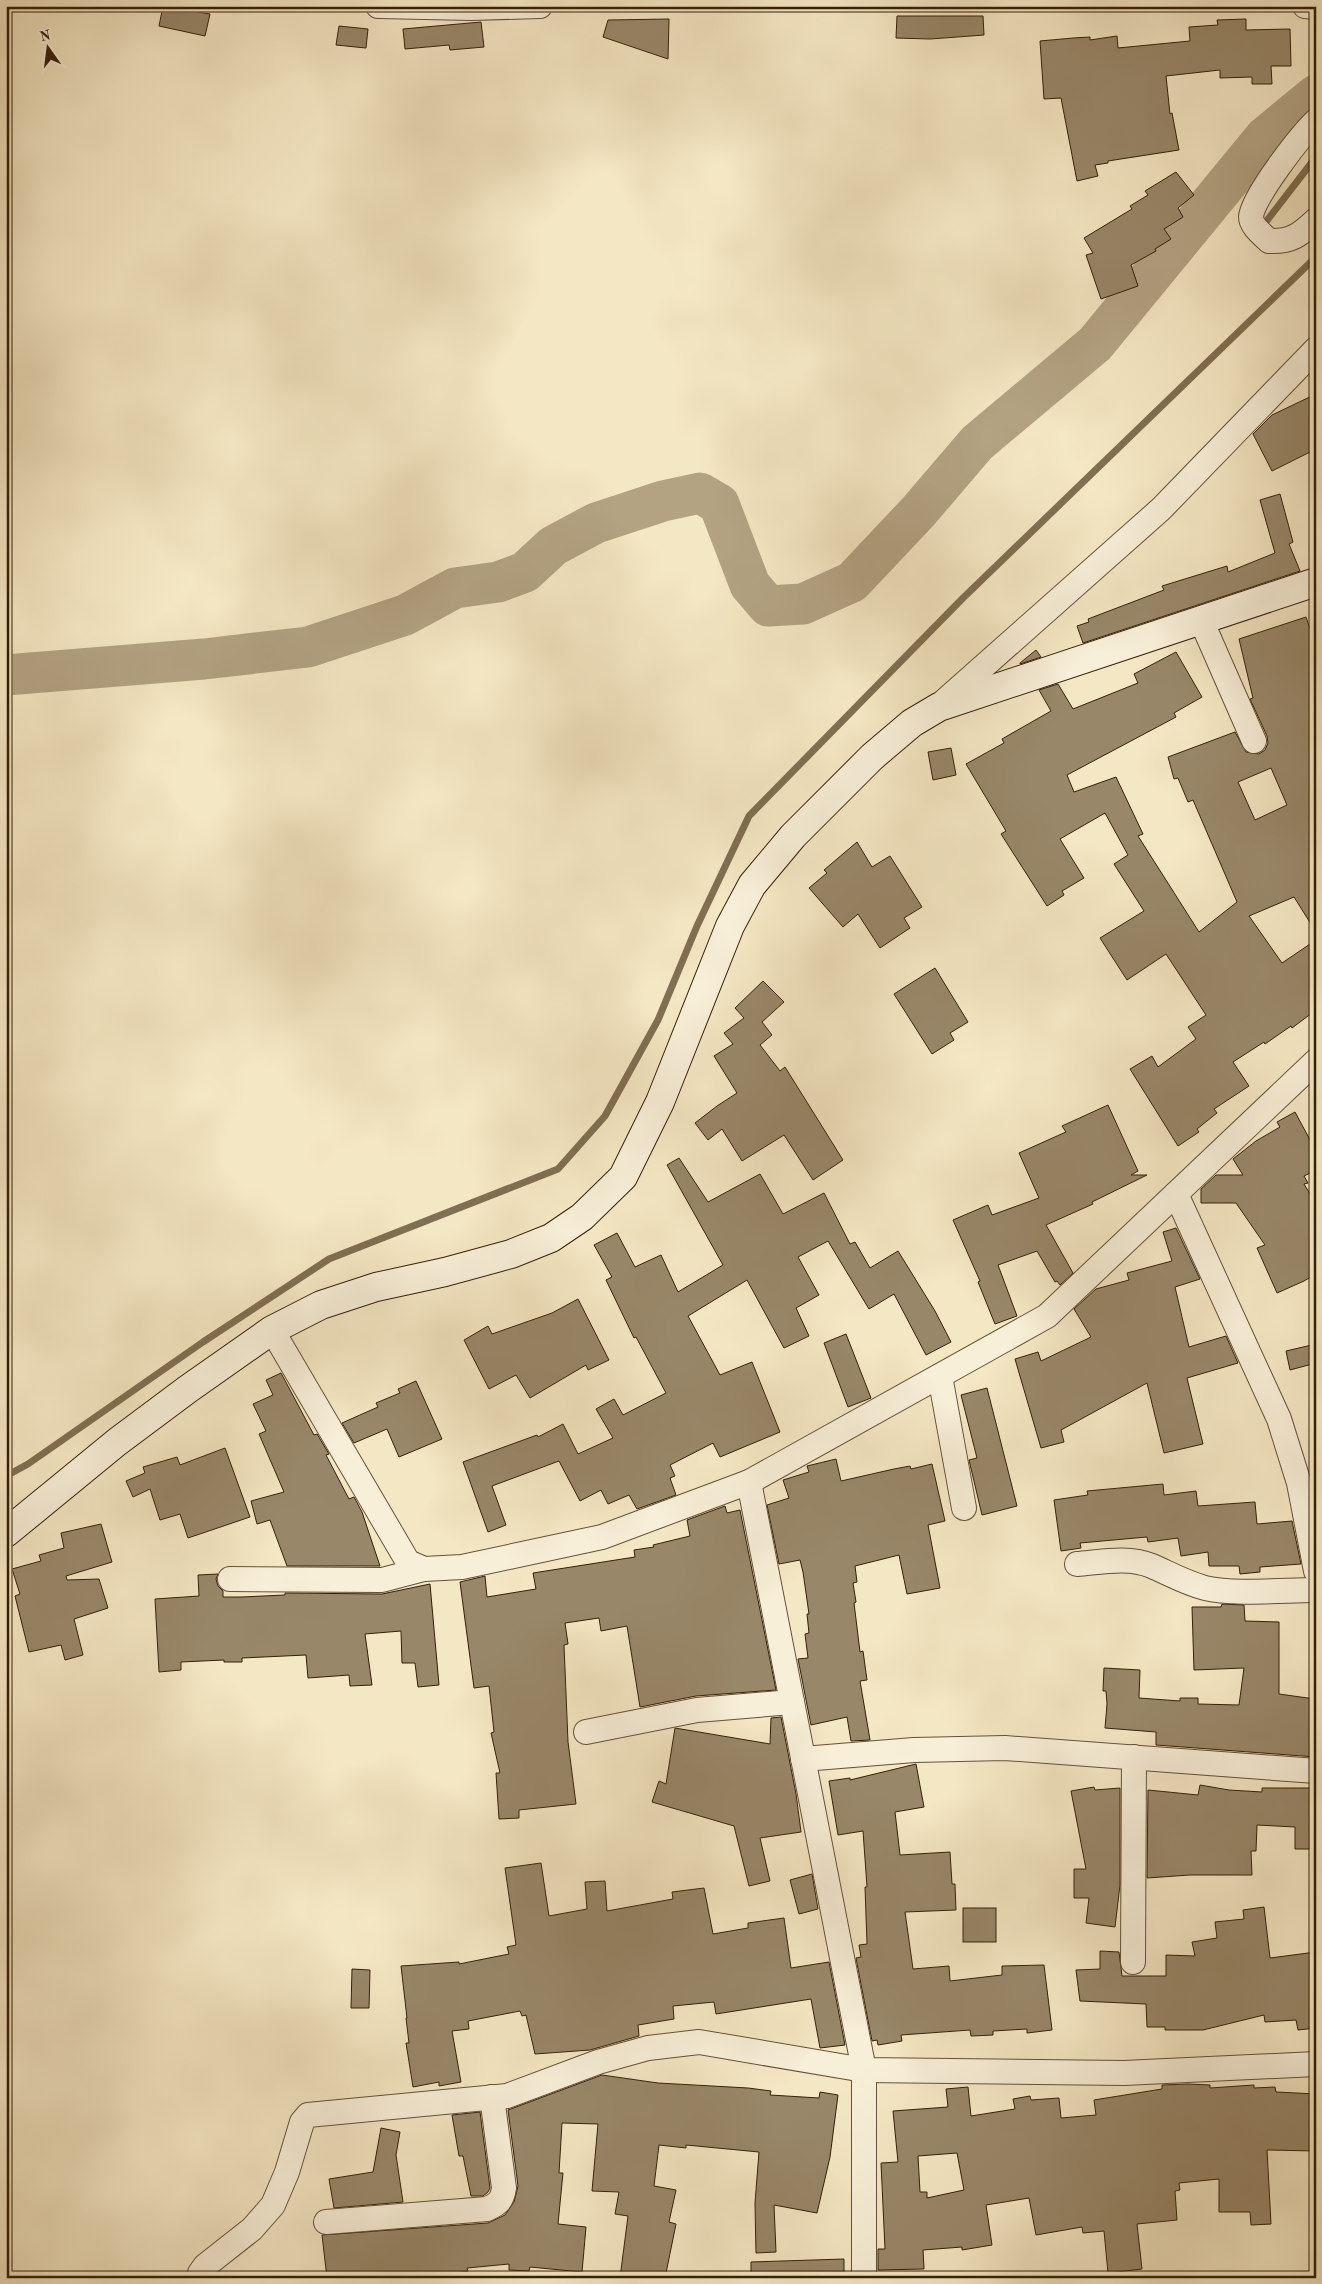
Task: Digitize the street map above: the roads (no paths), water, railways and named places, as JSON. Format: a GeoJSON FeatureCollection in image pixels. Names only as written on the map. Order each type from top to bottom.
{"type":"FeatureCollection","features":[{"type":"Feature","properties":{"kind":"street"},"geometry":{"type":"LineString","coordinates":[[378,6],[471,8],[540,6]]}},
{"type":"Feature","properties":{"kind":"street"},"geometry":{"type":"LineString","coordinates":[[1305,6],[1316,7]]}},
{"type":"Feature","properties":{"kind":"street"},"geometry":{"type":"LineString","coordinates":[[1316,121],[1304,132],[1255,202],[1251,218],[1261,233],[1285,242],[1301,233],[1316,220]]}},
{"type":"Feature","properties":{"kind":"street"},"geometry":{"type":"LineString","coordinates":[[6,1532],[141,1424],[272,1330],[321,1305],[376,1287],[445,1272],[511,1254],[551,1238],[582,1217],[624,1177],[660,1102],[730,926],[752,885],[793,836],[872,757],[912,723],[939,707],[1161,509],[1316,349]]}},
{"type":"Feature","properties":{"kind":"street"},"geometry":{"type":"LineString","coordinates":[[939,707],[1316,582]]}},
{"type":"Feature","properties":{"kind":"street"},"geometry":{"type":"LineString","coordinates":[[1201,620],[1254,741]]}},
{"type":"Feature","properties":{"kind":"street"},"geometry":{"type":"LineString","coordinates":[[230,1580],[382,1580],[424,1569],[462,1567],[602,1537],[749,1482],[1047,1316],[1316,1061]]}},
{"type":"Feature","properties":{"kind":"street"},"geometry":{"type":"LineString","coordinates":[[1176,1194],[1279,1419],[1299,1483],[1316,1571]]}},
{"type":"Feature","properties":{"kind":"street"},"geometry":{"type":"LineString","coordinates":[[272,1330],[408,1562],[424,1569]]}},
{"type":"Feature","properties":{"kind":"street"},"geometry":{"type":"LineString","coordinates":[[940,1376],[964,1508]]}},
{"type":"Feature","properties":{"kind":"street"},"geometry":{"type":"LineString","coordinates":[[749,1482],[864,2070],[864,2278]]}},
{"type":"Feature","properties":{"kind":"street"},"geometry":{"type":"LineString","coordinates":[[1077,1564],[1125,1560],[1151,1565],[1176,1579],[1207,1588],[1246,1591],[1316,1590]]}},
{"type":"Feature","properties":{"kind":"street"},"geometry":{"type":"LineString","coordinates":[[586,1732],[698,1710],[792,1702]]}},
{"type":"Feature","properties":{"kind":"street"},"geometry":{"type":"LineString","coordinates":[[803,1760],[914,1750],[1005,1748],[1316,1771]]}},
{"type":"Feature","properties":{"kind":"street"},"geometry":{"type":"LineString","coordinates":[[1133,1962],[1134,1757]]}},
{"type":"Feature","properties":{"kind":"street"},"geometry":{"type":"LineString","coordinates":[[200,2278],[200,2273],[204,2266],[252,2229],[273,2205],[287,2172],[302,2122],[308,2115],[507,2096],[598,2062],[648,2048],[699,2042],[864,2070],[1124,2073],[1316,2064]]}},
{"type":"Feature","properties":{"kind":"street"},"geometry":{"type":"LineString","coordinates":[[326,2222],[487,2209],[499,2204],[503,2198],[504,2188],[492,2097]]}},
{"type":"Feature","properties":{"kind":"waterway"},"geometry":{"type":"LineString","coordinates":[[6,675],[204,659],[308,647],[405,615],[455,588],[498,582],[525,572],[553,546],[596,523],[663,501],[700,493],[719,504],[750,585],[768,606],[803,604],[852,582],[918,512],[977,443],[1095,344],[1265,137],[1316,95]]}},
{"type":"Feature","properties":{"kind":"waterway"},"geometry":{"type":"LineString","coordinates":[[1262,227],[1316,157]]}},
{"type":"Feature","properties":{"kind":"waterway"},"geometry":{"type":"LineString","coordinates":[[6,1476],[28,1464],[203,1342],[329,1259],[558,1169],[605,1116],[658,1020],[697,926],[749,816],[963,598],[1316,257]]}}]}
